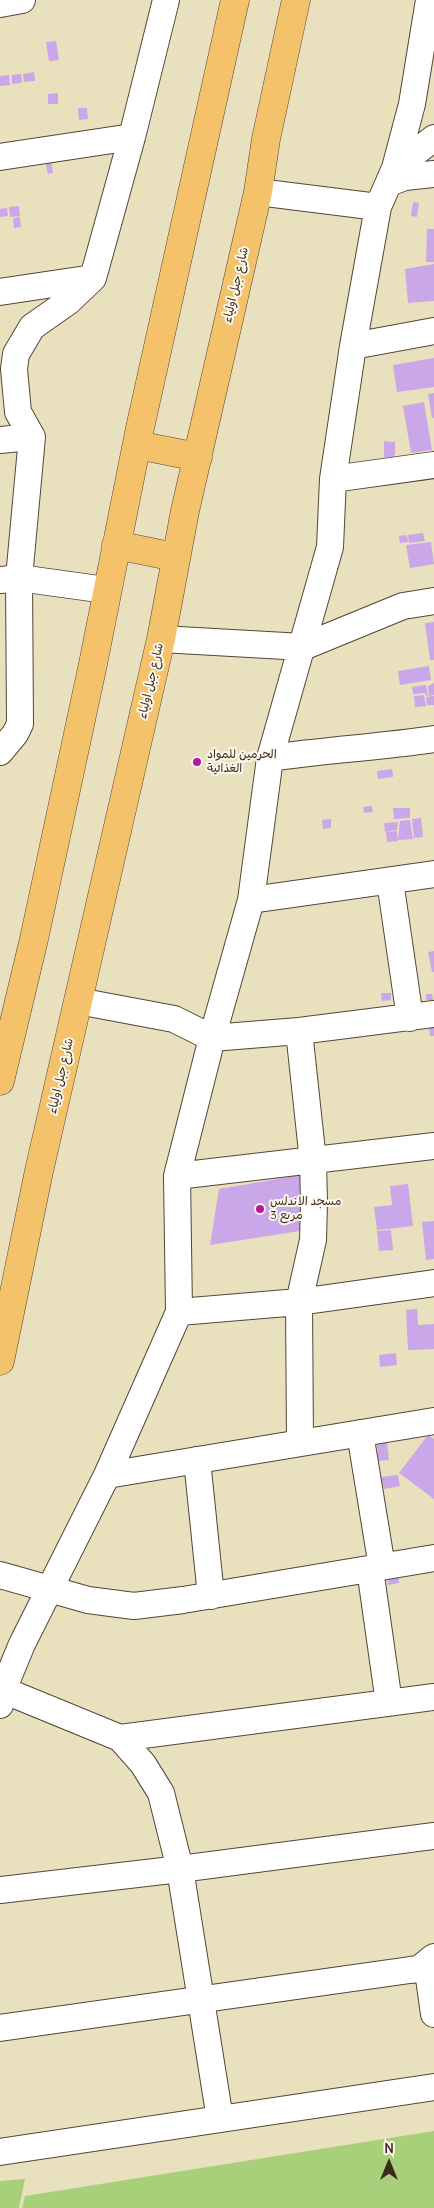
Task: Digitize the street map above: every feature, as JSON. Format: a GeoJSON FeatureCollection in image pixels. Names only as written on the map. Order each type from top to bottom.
{"type":"FeatureCollection","features":[{"type":"Feature","properties":{"kind":"highway"},"geometry":{"type":"LineString","coordinates":[[0,1081],[34,939],[93,664],[106,590],[137,445],[235,0]]}},
{"type":"Feature","properties":{"kind":"highway","name":"شارع جبل اولياء"},"geometry":{"type":"LineString","coordinates":[[0,1361],[39,1170],[161,639],[175,557],[258,192],[266,139],[296,0]]}},
{"type":"Feature","properties":{"kind":"highway"},"geometry":{"type":"LineString","coordinates":[[137,445],[198,457]]}},
{"type":"Feature","properties":{"kind":"highway"},"geometry":{"type":"LineString","coordinates":[[116,545],[175,557]]}},
{"type":"Feature","properties":{"kind":"street"},"geometry":{"type":"LineString","coordinates":[[0,4],[22,0]]}},
{"type":"Feature","properties":{"kind":"street"},"geometry":{"type":"LineString","coordinates":[[0,752],[15,734],[20,724],[10,579],[32,437],[18,412],[14,378],[16,354],[32,327],[69,301],[93,278],[132,137],[166,0]]}},
{"type":"Feature","properties":{"kind":"street"},"geometry":{"type":"LineString","coordinates":[[429,0],[412,104],[392,176],[378,207],[353,346],[333,479],[330,547],[270,758],[251,900],[212,1038],[177,1176],[179,1312],[107,1475],[22,1644],[1,1698],[120,1738],[434,1697]]}},
{"type":"Feature","properties":{"kind":"street"},"geometry":{"type":"LineString","coordinates":[[0,157],[132,137]]}},
{"type":"Feature","properties":{"kind":"street"},"geometry":{"type":"LineString","coordinates":[[392,176],[434,138]]}},
{"type":"Feature","properties":{"kind":"street"},"geometry":{"type":"LineString","coordinates":[[392,176],[405,177],[434,174]]}},
{"type":"Feature","properties":{"kind":"street"},"geometry":{"type":"LineString","coordinates":[[258,192],[378,207]]}},
{"type":"Feature","properties":{"kind":"street"},"geometry":{"type":"LineString","coordinates":[[0,292],[93,278]]}},
{"type":"Feature","properties":{"kind":"street"},"geometry":{"type":"LineString","coordinates":[[353,346],[434,331]]}},
{"type":"Feature","properties":{"kind":"street"},"geometry":{"type":"LineString","coordinates":[[0,440],[32,437]]}},
{"type":"Feature","properties":{"kind":"street"},"geometry":{"type":"LineString","coordinates":[[333,479],[434,465]]}},
{"type":"Feature","properties":{"kind":"street"},"geometry":{"type":"LineString","coordinates":[[10,579],[106,590]]}},
{"type":"Feature","properties":{"kind":"street"},"geometry":{"type":"LineString","coordinates":[[161,639],[303,647],[404,606],[434,601]]}},
{"type":"Feature","properties":{"kind":"street"},"geometry":{"type":"LineString","coordinates":[[270,758],[434,739]]}},
{"type":"Feature","properties":{"kind":"street"},"geometry":{"type":"LineString","coordinates":[[251,900],[434,874]]}},
{"type":"Feature","properties":{"kind":"street"},"geometry":{"type":"LineString","coordinates":[[78,1001],[174,1019],[212,1038],[299,1031],[422,1016],[390,881]]}},
{"type":"Feature","properties":{"kind":"street"},"geometry":{"type":"LineString","coordinates":[[299,1031],[313,1161],[313,1240],[299,1302],[300,1442]]}},
{"type":"Feature","properties":{"kind":"street"},"geometry":{"type":"LineString","coordinates":[[177,1176],[434,1146]]}},
{"type":"Feature","properties":{"kind":"street"},"geometry":{"type":"LineString","coordinates":[[179,1312],[299,1302],[434,1283]]}},
{"type":"Feature","properties":{"kind":"street"},"geometry":{"type":"LineString","coordinates":[[107,1475],[434,1421]]}},
{"type":"Feature","properties":{"kind":"street"},"geometry":{"type":"LineString","coordinates":[[360,1433],[389,1703]]}},
{"type":"Feature","properties":{"kind":"street"},"geometry":{"type":"LineString","coordinates":[[197,1460],[211,1596]]}},
{"type":"Feature","properties":{"kind":"street"},"geometry":{"type":"LineString","coordinates":[[0,1576],[88,1600],[134,1606],[211,1596],[434,1558]]}},
{"type":"Feature","properties":{"kind":"street"},"geometry":{"type":"LineString","coordinates":[[120,1738],[143,1764],[161,1793],[180,1869],[220,2118]]}},
{"type":"Feature","properties":{"kind":"street"},"geometry":{"type":"LineString","coordinates":[[0,1890],[434,1836]]}},
{"type":"Feature","properties":{"kind":"street"},"geometry":{"type":"LineString","coordinates":[[0,2028],[419,1969],[431,1960]]}},
{"type":"Feature","properties":{"kind":"street"},"geometry":{"type":"LineString","coordinates":[[431,1960],[434,2014]]}},
{"type":"Feature","properties":{"kind":"street"},"geometry":{"type":"LineString","coordinates":[[0,2152],[434,2086]]}},
{"type":"Feature","properties":{"kind":"green space"},"geometry":{"type":"Polygon","coordinates":[[[434,2131],[434,2208],[22,2208],[25,2196],[434,2131]]]}},
{"type":"Feature","properties":{"kind":"green space"},"geometry":{"type":"Polygon","coordinates":[[[25,2179],[19,2208],[0,2208],[0,2181],[25,2179]]]}},
{"type":"Feature","properties":{"kind":"building"},"geometry":{"type":"Polygon","coordinates":[[[56,41],[59,60],[49,61],[46,42],[56,41]]]}},
{"type":"Feature","properties":{"kind":"building"},"geometry":{"type":"Polygon","coordinates":[[[34,72],[35,81],[24,82],[23,74],[34,72]]]}},
{"type":"Feature","properties":{"kind":"building"},"geometry":{"type":"Polygon","coordinates":[[[21,74],[22,83],[12,84],[12,75],[21,74]]]}},
{"type":"Feature","properties":{"kind":"building"},"geometry":{"type":"Polygon","coordinates":[[[9,75],[10,85],[0,86],[0,76],[9,75]]]}},
{"type":"Feature","properties":{"kind":"building"},"geometry":{"type":"Polygon","coordinates":[[[58,93],[58,104],[48,104],[48,94],[58,93]]]}},
{"type":"Feature","properties":{"kind":"building"},"geometry":{"type":"Polygon","coordinates":[[[78,108],[87,108],[88,119],[79,120],[78,108]]]}},
{"type":"Feature","properties":{"kind":"building"},"geometry":{"type":"Polygon","coordinates":[[[51,160],[53,173],[48,174],[45,161],[51,160]]]}},
{"type":"Feature","properties":{"kind":"building"},"geometry":{"type":"Polygon","coordinates":[[[413,202],[419,203],[417,217],[411,216],[413,202]]]}},
{"type":"Feature","properties":{"kind":"building"},"geometry":{"type":"Polygon","coordinates":[[[19,206],[20,216],[10,217],[9,207],[19,206]]]}},
{"type":"Feature","properties":{"kind":"building"},"geometry":{"type":"Polygon","coordinates":[[[7,208],[8,216],[0,217],[0,209],[7,208]]]}},
{"type":"Feature","properties":{"kind":"building"},"geometry":{"type":"Polygon","coordinates":[[[20,217],[21,227],[14,228],[13,218],[20,217]]]}},
{"type":"Feature","properties":{"kind":"building"},"geometry":{"type":"Polygon","coordinates":[[[427,229],[434,229],[434,262],[426,262],[427,229]]]}},
{"type":"Feature","properties":{"kind":"building"},"geometry":{"type":"Polygon","coordinates":[[[434,264],[434,301],[408,303],[405,269],[434,264]]]}},
{"type":"Feature","properties":{"kind":"building"},"geometry":{"type":"Polygon","coordinates":[[[434,358],[434,387],[397,392],[393,365],[434,358]]]}},
{"type":"Feature","properties":{"kind":"building"},"geometry":{"type":"Polygon","coordinates":[[[434,393],[434,418],[432,418],[428,394],[434,393]]]}},
{"type":"Feature","properties":{"kind":"building"},"geometry":{"type":"Polygon","coordinates":[[[424,402],[432,450],[411,453],[403,406],[424,402]]]}},
{"type":"Feature","properties":{"kind":"building"},"geometry":{"type":"Polygon","coordinates":[[[384,441],[395,442],[395,455],[393,457],[384,457],[384,441]]]}},
{"type":"Feature","properties":{"kind":"building"},"geometry":{"type":"Polygon","coordinates":[[[423,533],[425,541],[409,543],[408,535],[423,533]]]}},
{"type":"Feature","properties":{"kind":"building"},"geometry":{"type":"Polygon","coordinates":[[[407,535],[408,542],[400,543],[399,536],[407,535]]]}},
{"type":"Feature","properties":{"kind":"building"},"geometry":{"type":"Polygon","coordinates":[[[431,542],[434,564],[410,568],[406,545],[431,542]]]}},
{"type":"Feature","properties":{"kind":"building"},"geometry":{"type":"Polygon","coordinates":[[[434,622],[434,660],[430,660],[425,623],[434,622]]]}},
{"type":"Feature","properties":{"kind":"building"},"geometry":{"type":"Polygon","coordinates":[[[429,666],[431,680],[400,685],[398,671],[429,666]]]}},
{"type":"Feature","properties":{"kind":"building"},"geometry":{"type":"Polygon","coordinates":[[[434,683],[434,695],[429,696],[428,686],[434,683]]]}},
{"type":"Feature","properties":{"kind":"building"},"geometry":{"type":"Polygon","coordinates":[[[426,685],[428,696],[425,693],[413,694],[412,687],[426,685]]]}},
{"type":"Feature","properties":{"kind":"building"},"geometry":{"type":"Polygon","coordinates":[[[424,695],[426,706],[415,707],[414,696],[424,695]]]}},
{"type":"Feature","properties":{"kind":"building"},"geometry":{"type":"Polygon","coordinates":[[[434,696],[434,705],[427,705],[426,697],[434,696]]]}},
{"type":"Feature","properties":{"kind":"building"},"geometry":{"type":"Polygon","coordinates":[[[392,769],[393,777],[378,779],[377,771],[392,769]]]}},
{"type":"Feature","properties":{"kind":"building"},"geometry":{"type":"Polygon","coordinates":[[[372,806],[373,812],[364,813],[363,807],[372,806]]]}},
{"type":"Feature","properties":{"kind":"building"},"geometry":{"type":"Polygon","coordinates":[[[393,808],[410,808],[410,818],[394,819],[393,808]]]}},
{"type":"Feature","properties":{"kind":"building"},"geometry":{"type":"Polygon","coordinates":[[[421,818],[423,837],[414,838],[412,819],[421,818]]]}},
{"type":"Feature","properties":{"kind":"building"},"geometry":{"type":"Polygon","coordinates":[[[331,819],[331,828],[323,829],[322,820],[331,819]]]}},
{"type":"Feature","properties":{"kind":"building"},"geometry":{"type":"Polygon","coordinates":[[[410,820],[413,839],[398,840],[400,821],[410,820]]]}},
{"type":"Feature","properties":{"kind":"building"},"geometry":{"type":"Polygon","coordinates":[[[398,822],[397,830],[385,832],[384,823],[398,822]]]}},
{"type":"Feature","properties":{"kind":"building"},"geometry":{"type":"Polygon","coordinates":[[[397,831],[398,841],[387,842],[386,832],[397,831]]]}},
{"type":"Feature","properties":{"kind":"building"},"geometry":{"type":"Polygon","coordinates":[[[434,951],[434,972],[432,972],[428,952],[434,951]]]}},
{"type":"Feature","properties":{"kind":"building"},"geometry":{"type":"Polygon","coordinates":[[[381,993],[391,993],[391,1000],[382,1001],[381,993]]]}},
{"type":"Feature","properties":{"kind":"building"},"geometry":{"type":"Polygon","coordinates":[[[426,994],[432,994],[433,1000],[426,1000],[426,994]]]}},
{"type":"Feature","properties":{"kind":"building"},"geometry":{"type":"Polygon","coordinates":[[[434,1018],[434,1036],[430,1036],[428,1019],[434,1018]]]}},
{"type":"Feature","properties":{"kind":"building","name":"مسجد الاندلس مربع 3"},"geometry":{"type":"Polygon","coordinates":[[[301,1175],[306,1230],[210,1245],[219,1189],[301,1175]]]}},
{"type":"Feature","properties":{"kind":"building"},"geometry":{"type":"Polygon","coordinates":[[[408,1184],[413,1226],[377,1230],[374,1207],[392,1205],[390,1186],[408,1184]]]}},
{"type":"Feature","properties":{"kind":"building"},"geometry":{"type":"Polygon","coordinates":[[[434,1221],[434,1259],[426,1260],[422,1222],[434,1221]]]}},
{"type":"Feature","properties":{"kind":"building"},"geometry":{"type":"Polygon","coordinates":[[[391,1230],[393,1250],[379,1251],[377,1231],[391,1230]]]}},
{"type":"Feature","properties":{"kind":"building"},"geometry":{"type":"Polygon","coordinates":[[[417,1309],[418,1325],[434,1324],[434,1349],[408,1350],[406,1310],[417,1309]]]}},
{"type":"Feature","properties":{"kind":"building"},"geometry":{"type":"Polygon","coordinates":[[[396,1353],[397,1365],[380,1367],[379,1355],[396,1353]]]}},
{"type":"Feature","properties":{"kind":"building"},"geometry":{"type":"Polygon","coordinates":[[[428,1435],[434,1439],[434,1499],[399,1473],[428,1435]]]}},
{"type":"Feature","properties":{"kind":"building"},"geometry":{"type":"Polygon","coordinates":[[[387,1441],[389,1460],[378,1461],[377,1442],[387,1441]]]}},
{"type":"Feature","properties":{"kind":"building"},"geometry":{"type":"Polygon","coordinates":[[[398,1475],[400,1486],[384,1489],[381,1477],[398,1475]]]}},
{"type":"Feature","properties":{"kind":"building"},"geometry":{"type":"Polygon","coordinates":[[[398,1570],[399,1583],[388,1585],[387,1571],[398,1570]]]}},
{"type":"Feature","properties":{"kind":"place","name":"الحرمين للمواد الغذائية"},"geometry":{"type":"Point","coordinates":[197,762]}},
{"type":"Feature","properties":{"kind":"place","name":"مسجد الاندلس مربع 3"},"geometry":{"type":"Point","coordinates":[260,1209]}}]}
